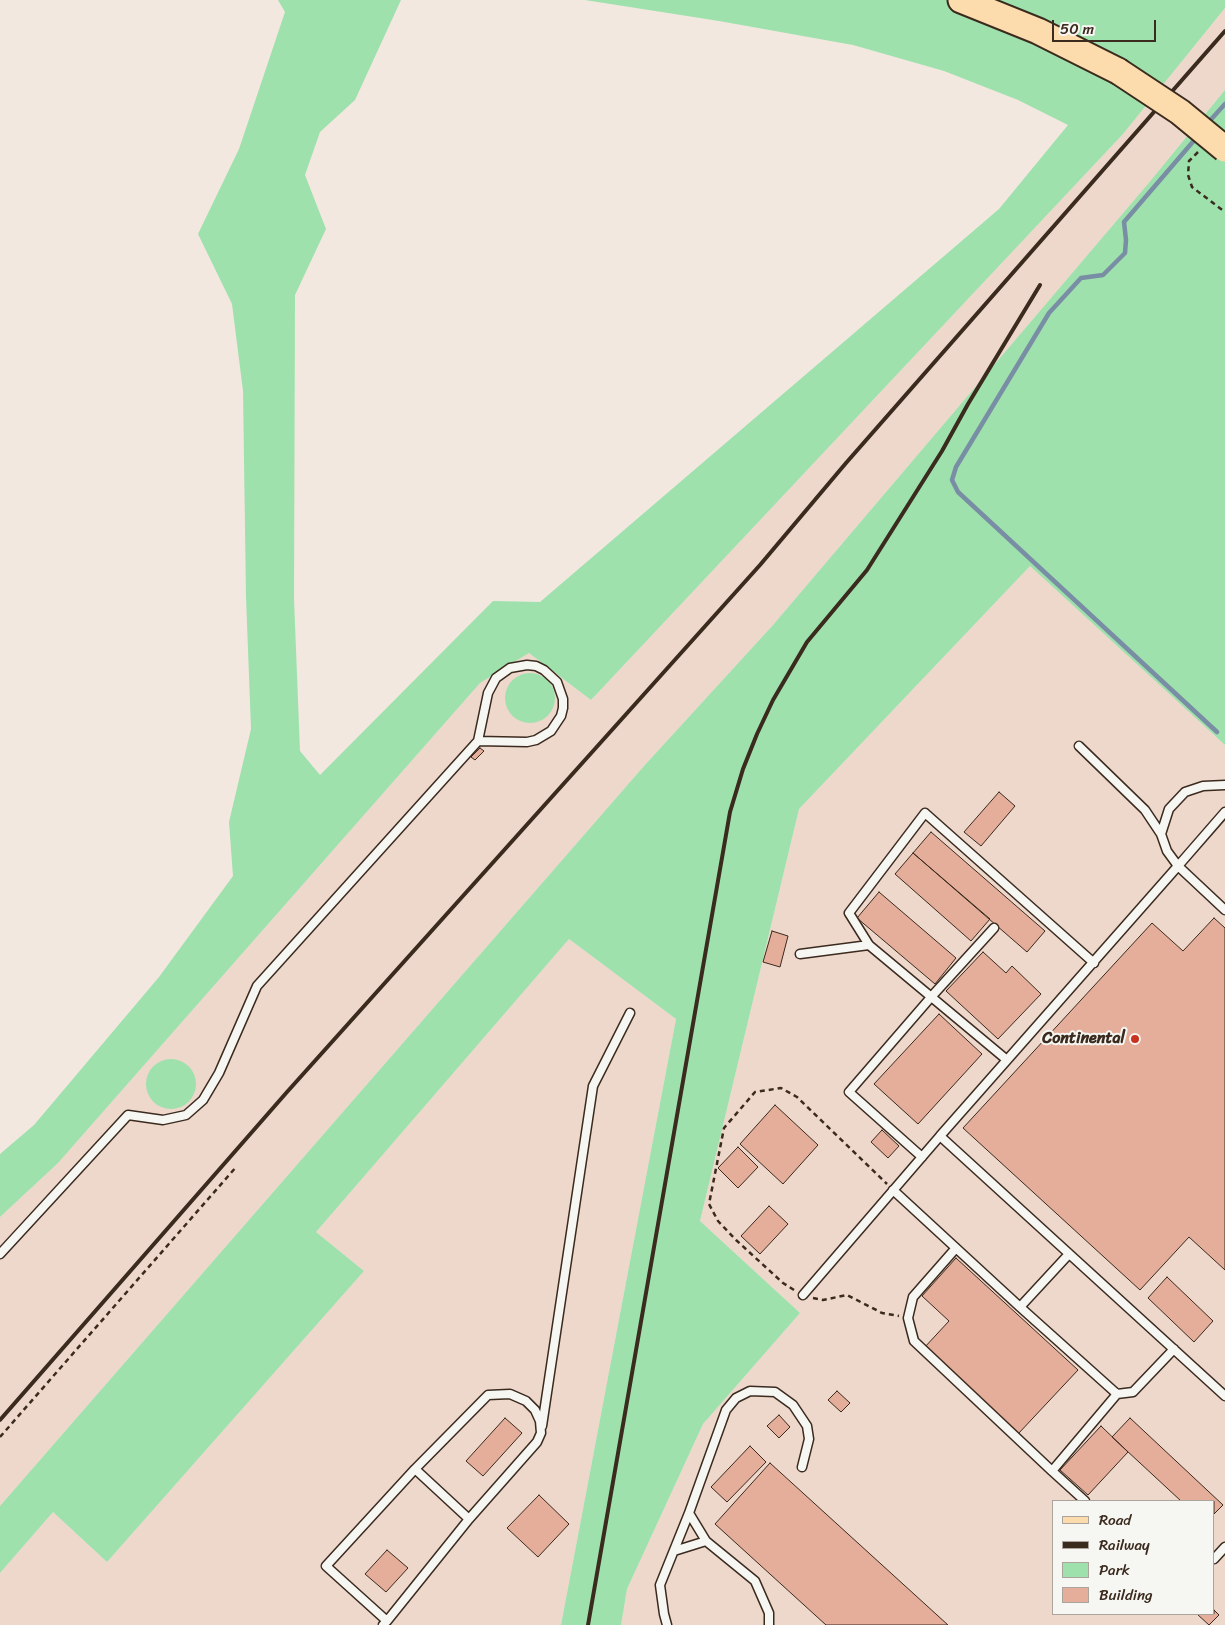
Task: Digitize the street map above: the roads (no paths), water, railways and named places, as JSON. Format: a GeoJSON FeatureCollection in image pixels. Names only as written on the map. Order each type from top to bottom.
{"type":"FeatureCollection","features":[{"type":"Feature","properties":{"kind":"main road"},"geometry":{"type":"LineString","coordinates":[[961,0],[1038,31],[1118,71],[1173,108],[1213,148]]}},
{"type":"Feature","properties":{"kind":"lane"},"geometry":{"type":"LineString","coordinates":[[0,1254],[128,1115],[162,1120],[186,1115],[203,1100],[219,1072],[257,986],[478,741],[488,693],[491,685],[503,672],[519,665],[536,666],[551,675],[557,682],[563,699],[563,708],[561,716],[551,731],[536,740],[527,742],[478,741]]}},
{"type":"Feature","properties":{"kind":"lane"},"geometry":{"type":"LineString","coordinates":[[1079,746],[1146,810],[1161,834],[1167,851],[1178,866],[1225,910]]}},
{"type":"Feature","properties":{"kind":"lane"},"geometry":{"type":"LineString","coordinates":[[1161,834],[1169,809],[1185,792],[1203,786],[1225,785]]}},
{"type":"Feature","properties":{"kind":"lane"},"geometry":{"type":"LineString","coordinates":[[803,1294],[1225,812]]}},
{"type":"Feature","properties":{"kind":"lane"},"geometry":{"type":"LineString","coordinates":[[1007,1060],[869,945],[849,914],[925,813],[1094,963]]}},
{"type":"Feature","properties":{"kind":"lane"},"geometry":{"type":"LineString","coordinates":[[922,1157],[849,1092],[994,928]]}},
{"type":"Feature","properties":{"kind":"lane"},"geometry":{"type":"LineString","coordinates":[[800,954],[869,945]]}},
{"type":"Feature","properties":{"kind":"lane"},"geometry":{"type":"LineString","coordinates":[[541,1433],[540,1421],[535,1410],[526,1400],[510,1394],[488,1395],[326,1566],[385,1623],[469,1519],[537,1442],[541,1433],[593,1086],[630,1013]]}},
{"type":"Feature","properties":{"kind":"lane"},"geometry":{"type":"LineString","coordinates":[[940,1136],[1224,1395]]}},
{"type":"Feature","properties":{"kind":"lane"},"geometry":{"type":"LineString","coordinates":[[894,1190],[1117,1394]]}},
{"type":"Feature","properties":{"kind":"lane"},"geometry":{"type":"LineString","coordinates":[[956,1248],[913,1297],[908,1318],[914,1341],[1084,1500]]}},
{"type":"Feature","properties":{"kind":"lane"},"geometry":{"type":"LineString","coordinates":[[1020,1307],[1069,1254]]}},
{"type":"Feature","properties":{"kind":"lane"},"geometry":{"type":"LineString","coordinates":[[1052,1471],[1117,1394],[1133,1392],[1174,1349]]}},
{"type":"Feature","properties":{"kind":"lane"},"geometry":{"type":"LineString","coordinates":[[667,1625],[660,1585],[690,1513],[726,1410],[736,1398],[750,1391],[775,1392],[793,1405],[808,1426],[809,1439],[802,1467]]}},
{"type":"Feature","properties":{"kind":"lane"},"geometry":{"type":"LineString","coordinates":[[416,1469],[469,1519]]}},
{"type":"Feature","properties":{"kind":"lane"},"geometry":{"type":"LineString","coordinates":[[690,1513],[706,1541],[755,1581],[769,1613],[769,1625]]}},
{"type":"Feature","properties":{"kind":"lane"},"geometry":{"type":"LineString","coordinates":[[674,1551],[706,1541]]}},
{"type":"Feature","properties":{"kind":"lane"},"geometry":{"type":"LineString","coordinates":[[1215,1558],[1225,1547]]}},
{"type":"Feature","properties":{"kind":"waterway"},"geometry":{"type":"LineString","coordinates":[[1206,125],[1225,104]]}},
{"type":"Feature","properties":{"kind":"waterway"},"geometry":{"type":"LineString","coordinates":[[1197,137],[1124,222],[1125,253],[1103,275],[1081,278],[1049,313],[956,467],[952,480],[958,492],[1217,732]]}},
{"type":"Feature","properties":{"kind":"railway"},"geometry":{"type":"LineString","coordinates":[[0,1420],[287,1092],[760,565],[846,463],[1225,31]]}},
{"type":"Feature","properties":{"kind":"railway"},"geometry":{"type":"LineString","coordinates":[[588,1625],[730,812],[743,769],[773,700],[807,642],[867,570],[942,451],[968,404],[1040,285]]}},
{"type":"Feature","properties":{"kind":"place","name":"Continental"},"geometry":{"type":"Point","coordinates":[1135,1039]}}]}
